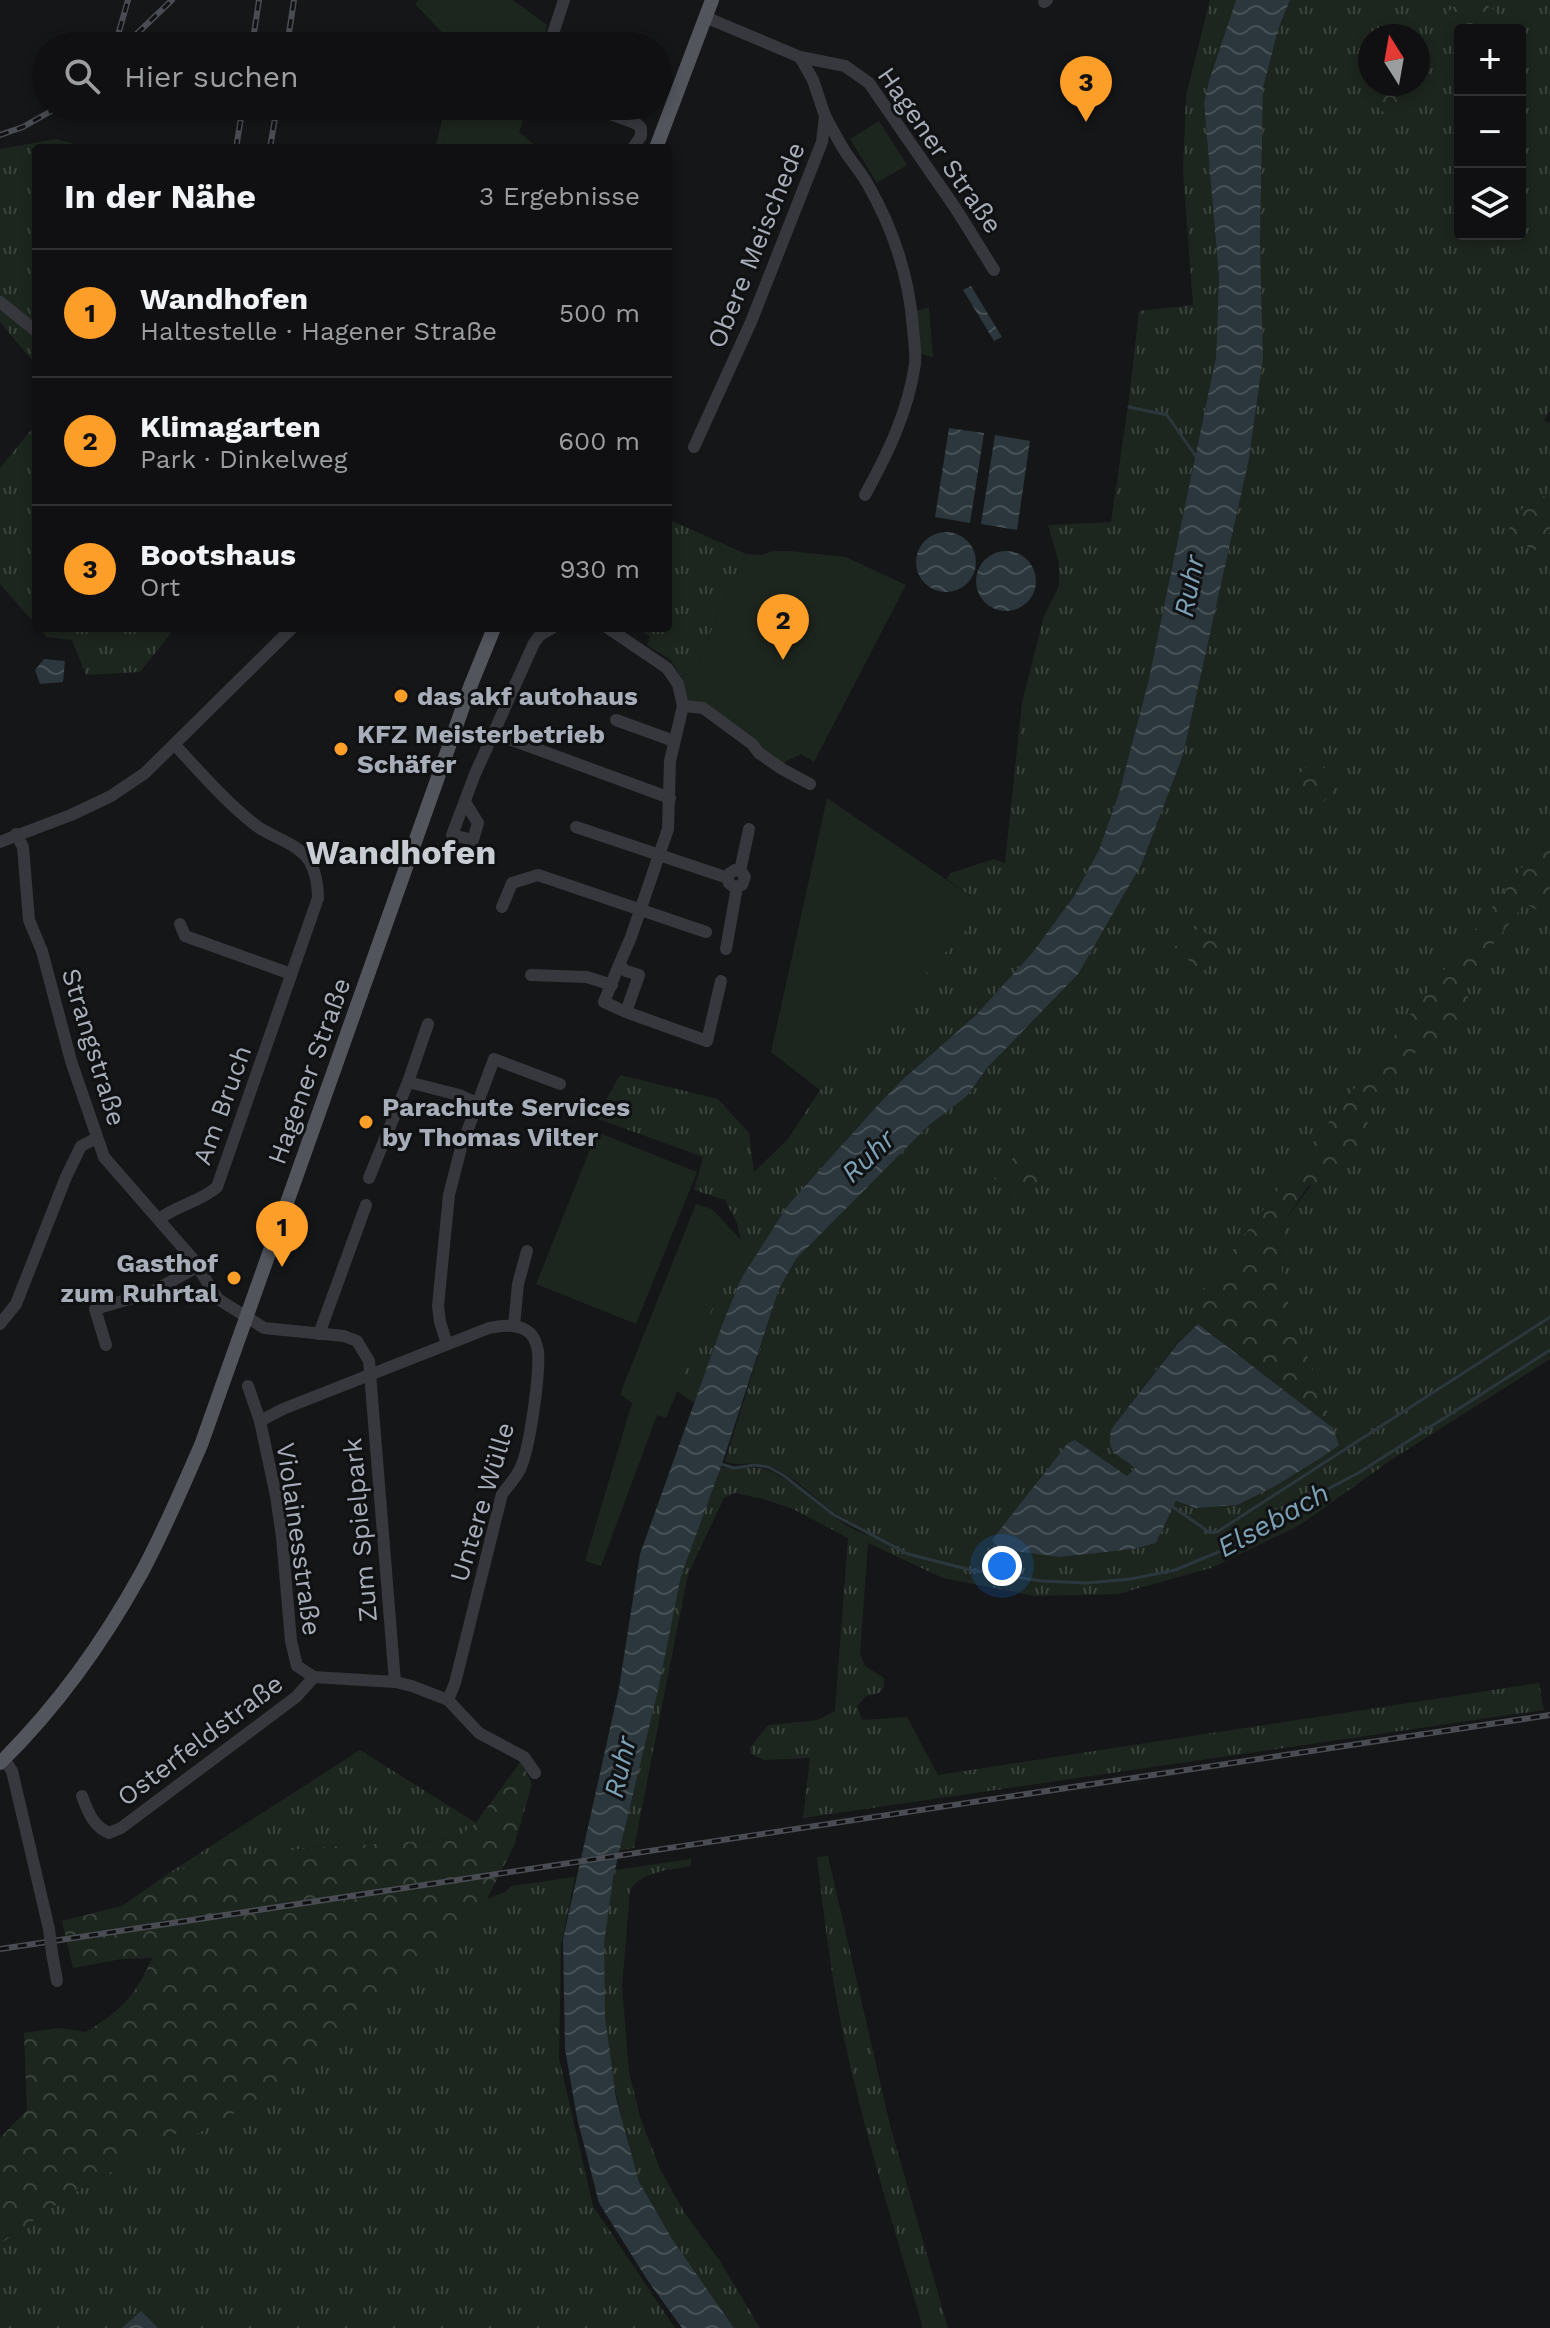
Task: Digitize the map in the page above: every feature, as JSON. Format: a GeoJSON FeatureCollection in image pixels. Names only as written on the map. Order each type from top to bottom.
{"type":"FeatureCollection","features":[{"type":"Feature","properties":{"kind":"main road"},"geometry":{"type":"LineString","coordinates":[[672,105],[712,0]]}},
{"type":"Feature","properties":{"kind":"main road"},"geometry":{"type":"LineString","coordinates":[[657,144],[666,120]]}},
{"type":"Feature","properties":{"kind":"main road","name":"Hagener Straße"},"geometry":{"type":"LineString","coordinates":[[2,1761],[69,1683],[95,1647],[143,1570],[201,1445],[470,687],[492,632]]}},
{"type":"Feature","properties":{"kind":"street"},"geometry":{"type":"LineString","coordinates":[[554,32],[564,0]]}},
{"type":"Feature","properties":{"kind":"street","name":"Hagener Straße"},"geometry":{"type":"LineString","coordinates":[[705,17],[800,57],[845,66],[869,83],[994,270]]}},
{"type":"Feature","properties":{"kind":"street","name":"Obere Meischede"},"geometry":{"type":"LineString","coordinates":[[694,447],[746,334],[822,142],[825,116],[813,80],[800,57]]}},
{"type":"Feature","properties":{"kind":"street"},"geometry":{"type":"LineString","coordinates":[[825,116],[867,182],[888,224],[906,276],[912,309],[916,355],[901,422],[865,495]]}},
{"type":"Feature","properties":{"kind":"street"},"geometry":{"type":"LineString","coordinates":[[626,120],[641,128],[641,136],[636,144]]}},
{"type":"Feature","properties":{"kind":"street"},"geometry":{"type":"LineString","coordinates":[[0,302],[32,328]]}},
{"type":"Feature","properties":{"kind":"street"},"geometry":{"type":"LineString","coordinates":[[0,842],[111,796],[145,773],[288,632]]}},
{"type":"Feature","properties":{"kind":"street"},"geometry":{"type":"LineString","coordinates":[[465,802],[534,643],[545,632]]}},
{"type":"Feature","properties":{"kind":"street"},"geometry":{"type":"LineString","coordinates":[[614,632],[667,668],[678,684],[683,706],[670,761],[668,829],[661,856],[604,1002],[707,1041],[721,981]]}},
{"type":"Feature","properties":{"kind":"street"},"geometry":{"type":"LineString","coordinates":[[683,706],[703,708],[752,744],[759,753],[810,784]]}},
{"type":"Feature","properties":{"kind":"street"},"geometry":{"type":"LineString","coordinates":[[616,720],[674,741]]}},
{"type":"Feature","properties":{"kind":"street"},"geometry":{"type":"LineString","coordinates":[[493,733],[670,798]]}},
{"type":"Feature","properties":{"kind":"street","name":"Am Bruch"},"geometry":{"type":"LineString","coordinates":[[159,1219],[174,1208],[204,1198],[217,1187],[318,898],[318,883],[310,862],[300,850],[256,826],[175,745]]}},
{"type":"Feature","properties":{"kind":"street"},"geometry":{"type":"LineString","coordinates":[[576,827],[742,885],[745,875],[740,871],[749,829]]}},
{"type":"Feature","properties":{"kind":"street","name":"Strangstraße"},"geometry":{"type":"LineString","coordinates":[[16,834],[23,847],[29,920],[42,951],[71,1061],[104,1157],[159,1219],[218,1299],[246,1318]]}},
{"type":"Feature","properties":{"kind":"street"},"geometry":{"type":"LineString","coordinates":[[502,907],[512,883],[538,875],[706,932]]}},
{"type":"Feature","properties":{"kind":"street"},"geometry":{"type":"LineString","coordinates":[[726,949],[732,883]]}},
{"type":"Feature","properties":{"kind":"street"},"geometry":{"type":"LineString","coordinates":[[180,924],[185,936],[291,974]]}},
{"type":"Feature","properties":{"kind":"street"},"geometry":{"type":"LineString","coordinates":[[619,965],[639,975],[626,1012]]}},
{"type":"Feature","properties":{"kind":"street"},"geometry":{"type":"LineString","coordinates":[[531,975],[587,977],[612,985]]}},
{"type":"Feature","properties":{"kind":"street"},"geometry":{"type":"LineString","coordinates":[[369,1178],[428,1024]]}},
{"type":"Feature","properties":{"kind":"street"},"geometry":{"type":"LineString","coordinates":[[447,1344],[438,1306],[449,1195],[461,1148],[494,1059],[560,1084]]}},
{"type":"Feature","properties":{"kind":"street"},"geometry":{"type":"LineString","coordinates":[[408,1082],[459,1095],[477,1103]]}},
{"type":"Feature","properties":{"kind":"street"},"geometry":{"type":"LineString","coordinates":[[0,1324],[16,1304],[81,1146],[97,1138]]}},
{"type":"Feature","properties":{"kind":"street"},"geometry":{"type":"LineString","coordinates":[[319,1334],[366,1205]]}},
{"type":"Feature","properties":{"kind":"street"},"geometry":{"type":"LineString","coordinates":[[260,1421],[283,1409],[489,1328],[514,1326],[518,1284],[527,1251]]}},
{"type":"Feature","properties":{"kind":"street"},"geometry":{"type":"LineString","coordinates":[[106,1345],[95,1309],[150,1293],[197,1267]]}},
{"type":"Feature","properties":{"kind":"street"},"geometry":{"type":"LineString","coordinates":[[246,1318],[264,1328],[344,1336],[357,1341],[369,1361],[369,1375]]}},
{"type":"Feature","properties":{"kind":"street","name":"Untere Wülle"},"geometry":{"type":"LineString","coordinates":[[448,1700],[455,1683],[502,1494],[521,1468],[526,1449],[538,1376],[538,1349],[529,1332],[514,1326]]}},
{"type":"Feature","properties":{"kind":"street","name":"Zum Spielpark"},"geometry":{"type":"LineString","coordinates":[[369,1375],[395,1682]]}},
{"type":"Feature","properties":{"kind":"street","name":"Violainesstraße"},"geometry":{"type":"LineString","coordinates":[[248,1386],[260,1421],[282,1537],[295,1660],[301,1670],[314,1677]]}},
{"type":"Feature","properties":{"kind":"street"},"geometry":{"type":"LineString","coordinates":[[314,1677],[395,1682],[448,1700],[479,1733],[524,1757],[535,1773]]}},
{"type":"Feature","properties":{"kind":"street","name":"Osterfeldstraße"},"geometry":{"type":"LineString","coordinates":[[82,1796],[90,1816],[101,1829],[109,1833],[121,1828],[296,1697],[314,1677]]}},
{"type":"Feature","properties":{"kind":"street"},"geometry":{"type":"LineString","coordinates":[[2,1761],[12,1771],[49,1929],[57,1981]]}},
{"type":"Feature","properties":{"kind":"green space"},"geometry":{"type":"Polygon","coordinates":[[[419,0],[513,0],[547,25],[546,32],[442,32],[415,4],[419,0]]]}},
{"type":"Feature","properties":{"kind":"green space"},"geometry":{"type":"Polygon","coordinates":[[[1210,0],[1236,0],[1204,103],[1219,278],[1216,357],[1148,683],[1119,793],[1099,850],[1074,896],[1033,952],[975,1016],[902,1080],[788,1205],[742,1277],[694,1403],[677,1391],[741,1240],[737,1223],[725,1200],[694,1190],[703,1157],[596,1118],[620,1075],[718,1099],[749,1133],[754,1172],[788,1139],[820,1090],[970,925],[976,900],[947,879],[951,873],[994,859],[1005,863],[1022,703],[1044,616],[1059,586],[1059,563],[1048,525],[1111,522],[1139,311],[1193,305],[1183,170],[1186,96],[1210,0]]]}},
{"type":"Feature","properties":{"kind":"green space"},"geometry":{"type":"Polygon","coordinates":[[[1290,0],[1459,0],[1443,19],[1454,27],[1454,240],[1526,240],[1526,24],[1489,24],[1497,13],[1481,0],[1550,0],[1550,411],[1544,421],[1550,423],[1550,501],[1535,491],[1534,552],[1550,531],[1550,831],[1195,1303],[1198,1324],[1177,1343],[1112,1428],[1136,1467],[1127,1476],[1076,1441],[1060,1557],[1135,1549],[1156,1543],[1176,1501],[1196,1508],[1338,1445],[1285,1293],[1280,1256],[1284,1222],[1364,1113],[1416,1052],[1435,1055],[1460,987],[1525,902],[1540,912],[1550,899],[1550,1359],[1394,1458],[1300,1525],[1211,1568],[1118,1594],[1035,1596],[943,1578],[868,1543],[860,1654],[865,1666],[884,1678],[884,1687],[879,1693],[866,1696],[857,1706],[862,1720],[907,1717],[938,1775],[1539,1683],[1544,1710],[803,1818],[810,1758],[764,1760],[751,1754],[750,1748],[768,1725],[818,1720],[835,1711],[848,1538],[793,1509],[735,1493],[724,1498],[688,1574],[634,1848],[620,1850],[681,1576],[721,1467],[770,1471],[843,1523],[869,1536],[870,1533],[836,1514],[777,1470],[762,1464],[725,1461],[779,1289],[796,1259],[928,1126],[967,1096],[1142,863],[1183,755],[1249,459],[1263,358],[1260,242],[1263,88],[1278,30],[1290,0]]]}},
{"type":"Feature","properties":{"kind":"green space"},"geometry":{"type":"Polygon","coordinates":[[[1459,0],[1481,0],[1497,13],[1489,24],[1454,24],[1454,27],[1443,19],[1459,0]]]}},
{"type":"Feature","properties":{"kind":"green space"},"geometry":{"type":"Polygon","coordinates":[[[1369,96],[1407,96],[1388,116],[1367,98],[1369,96]]]}},
{"type":"Feature","properties":{"kind":"green space"},"geometry":{"type":"Polygon","coordinates":[[[442,120],[448,120],[444,144],[436,144],[442,120]]]}},
{"type":"Feature","properties":{"kind":"green space"},"geometry":{"type":"Polygon","coordinates":[[[448,120],[523,120],[519,132],[533,144],[444,144],[448,120]]]}},
{"type":"Feature","properties":{"kind":"green space"},"geometry":{"type":"Polygon","coordinates":[[[879,121],[907,165],[877,183],[850,139],[879,121]]]}},
{"type":"Feature","properties":{"kind":"green space"},"geometry":{"type":"Polygon","coordinates":[[[56,139],[74,144],[32,144],[32,360],[0,322],[0,149],[56,139]]]}},
{"type":"Feature","properties":{"kind":"green space"},"geometry":{"type":"Polygon","coordinates":[[[929,307],[933,357],[917,353],[915,311],[929,307]]]}},
{"type":"Feature","properties":{"kind":"green space"},"geometry":{"type":"Polygon","coordinates":[[[32,429],[32,620],[0,584],[0,468],[32,429]]]}},
{"type":"Feature","properties":{"kind":"green space"},"geometry":{"type":"Polygon","coordinates":[[[1535,490],[1550,501],[1550,531],[1534,552],[1508,530],[1535,490]]]}},
{"type":"Feature","properties":{"kind":"green space"},"geometry":{"type":"Polygon","coordinates":[[[672,521],[746,554],[697,668],[680,676],[671,660],[647,645],[650,637],[643,632],[672,632],[672,521]]]}},
{"type":"Feature","properties":{"kind":"green space"},"geometry":{"type":"Polygon","coordinates":[[[772,551],[846,557],[906,585],[814,762],[801,754],[781,764],[686,700],[680,677],[697,668],[746,554],[762,555],[772,551]]]}},
{"type":"Feature","properties":{"kind":"green space"},"geometry":{"type":"Polygon","coordinates":[[[43,632],[172,632],[140,672],[86,675],[72,640],[47,637],[43,632]]]}},
{"type":"Feature","properties":{"kind":"green space"},"geometry":{"type":"Polygon","coordinates":[[[1313,759],[1342,780],[1321,805],[1292,782],[1313,759]]]}},
{"type":"Feature","properties":{"kind":"green space"},"geometry":{"type":"Polygon","coordinates":[[[827,798],[976,900],[976,910],[970,925],[820,1090],[771,1052],[827,798]]]}},
{"type":"Feature","properties":{"kind":"green space"},"geometry":{"type":"Polygon","coordinates":[[[1550,831],[1550,899],[1540,912],[1525,903],[1460,987],[1473,1003],[1434,1055],[1416,1052],[1364,1113],[1372,1135],[1332,1183],[1308,1186],[1284,1222],[1280,1256],[1285,1293],[1333,1428],[1198,1324],[1194,1303],[1550,831]]]}},
{"type":"Feature","properties":{"kind":"green space"},"geometry":{"type":"Polygon","coordinates":[[[1195,925],[1224,947],[1203,972],[1174,948],[1195,925]]]}},
{"type":"Feature","properties":{"kind":"green space"},"geometry":{"type":"Polygon","coordinates":[[[597,1132],[697,1172],[636,1324],[536,1284],[597,1132]]]}},
{"type":"Feature","properties":{"kind":"green space"},"geometry":{"type":"Polygon","coordinates":[[[1021,1150],[1048,1171],[1022,1201],[994,1178],[1021,1150]]]}},
{"type":"Feature","properties":{"kind":"green space"},"geometry":{"type":"Polygon","coordinates":[[[696,1204],[712,1209],[741,1240],[666,1418],[657,1415],[601,1566],[585,1561],[632,1403],[620,1394],[696,1204]]]}},
{"type":"Feature","properties":{"kind":"green space"},"geometry":{"type":"Polygon","coordinates":[[[360,1750],[476,1823],[455,1839],[311,1848],[227,1858],[169,1873],[360,1750]]]}},
{"type":"Feature","properties":{"kind":"green space"},"geometry":{"type":"Polygon","coordinates":[[[521,1761],[532,1784],[514,1846],[487,1899],[372,2005],[272,2089],[196,2134],[173,2134],[151,2141],[125,2164],[73,2193],[0,2244],[0,2138],[27,2110],[24,2033],[59,2028],[86,2032],[126,2001],[152,1958],[121,1959],[73,1968],[62,1921],[122,1906],[169,1873],[227,1858],[311,1848],[455,1839],[476,1823],[521,1761]]]}},
{"type":"Feature","properties":{"kind":"green space"},"geometry":{"type":"Polygon","coordinates":[[[828,1856],[890,2125],[948,2328],[923,2328],[860,2108],[839,2011],[825,1923],[817,1857],[828,1856]]]}},
{"type":"Feature","properties":{"kind":"green space"},"geometry":{"type":"Polygon","coordinates":[[[691,1859],[691,1866],[649,1875],[630,1890],[622,1986],[629,2072],[640,2117],[660,2169],[684,2212],[720,2261],[760,2328],[734,2328],[650,2203],[634,2167],[612,2072],[603,1970],[604,1935],[615,1870],[691,1859]]]}},
{"type":"Feature","properties":{"kind":"green space"},"geometry":{"type":"Polygon","coordinates":[[[575,1877],[561,1945],[559,2058],[593,2206],[675,2328],[0,2328],[0,2244],[73,2193],[125,2164],[151,2141],[173,2134],[196,2134],[271,2089],[372,2005],[487,1899],[505,1892],[511,1886],[575,1877]]]}},
{"type":"Feature","properties":{"kind":"water","name":"Ruhr"},"geometry":{"type":"Polygon","coordinates":[[[1236,0],[1290,0],[1278,30],[1263,88],[1260,242],[1263,358],[1249,459],[1183,755],[1142,863],[1078,974],[988,1067],[967,1096],[928,1126],[796,1259],[779,1289],[722,1464],[681,1576],[658,1690],[613,1878],[604,1943],[605,2017],[616,2098],[639,2182],[672,2239],[734,2328],[682,2328],[599,2203],[577,2118],[565,2049],[563,1939],[619,1688],[640,1554],[742,1277],[788,1205],[902,1080],[975,1016],[1033,952],[1074,896],[1099,850],[1119,793],[1148,683],[1216,357],[1219,278],[1204,103],[1236,0]]]}},
{"type":"Feature","properties":{"kind":"water"},"geometry":{"type":"Polygon","coordinates":[[[971,286],[1002,337],[994,341],[963,290],[971,286]]]}},
{"type":"Feature","properties":{"kind":"water"},"geometry":{"type":"Polygon","coordinates":[[[949,428],[984,433],[970,523],[935,517],[949,428]]]}},
{"type":"Feature","properties":{"kind":"water"},"geometry":{"type":"Polygon","coordinates":[[[995,435],[1030,441],[1017,530],[981,524],[995,435]]]}},
{"type":"Feature","properties":{"kind":"water"},"geometry":{"type":"Polygon","coordinates":[[[946,532],[967,541],[976,562],[967,583],[946,592],[925,583],[916,562],[925,541],[946,532]]]}},
{"type":"Feature","properties":{"kind":"water"},"geometry":{"type":"Polygon","coordinates":[[[1006,551],[1027,560],[1036,581],[1027,602],[1006,611],[985,602],[976,581],[985,560],[1006,551]]]}},
{"type":"Feature","properties":{"kind":"water"},"geometry":{"type":"Polygon","coordinates":[[[44,659],[65,661],[63,682],[40,684],[35,670],[44,659]]]}},
{"type":"Feature","properties":{"kind":"water"},"geometry":{"type":"Polygon","coordinates":[[[1198,1324],[1333,1428],[1339,1445],[1277,1485],[1237,1505],[1196,1508],[1176,1501],[1156,1543],[1134,1549],[1060,1557],[999,1549],[992,1540],[1068,1443],[1075,1440],[1127,1476],[1135,1468],[1114,1452],[1110,1443],[1112,1428],[1178,1343],[1198,1324]]]}},
{"type":"Feature","properties":{"kind":"water"},"geometry":{"type":"Polygon","coordinates":[[[141,2311],[158,2328],[122,2328],[141,2311]]]}},
{"type":"Feature","properties":{"kind":"waterway"},"geometry":{"type":"LineString","coordinates":[[1129,407],[1167,415],[1197,458]]}},
{"type":"Feature","properties":{"kind":"waterway"},"geometry":{"type":"LineString","coordinates":[[1173,1507],[1209,1532],[1217,1532],[1550,1317]]}},
{"type":"Feature","properties":{"kind":"waterway","name":"Elsebach"},"geometry":{"type":"LineString","coordinates":[[721,1464],[734,1468],[768,1467],[834,1515],[908,1554],[971,1570],[1042,1581],[1087,1583],[1131,1579],[1175,1570],[1252,1538],[1284,1512],[1360,1472],[1550,1350]]}},
{"type":"Feature","properties":{"kind":"railway"},"geometry":{"type":"LineString","coordinates":[[119,32],[128,0]]}},
{"type":"Feature","properties":{"kind":"railway"},"geometry":{"type":"LineString","coordinates":[[139,32],[172,0]]}},
{"type":"Feature","properties":{"kind":"railway"},"geometry":{"type":"LineString","coordinates":[[254,32],[259,0]]}},
{"type":"Feature","properties":{"kind":"railway"},"geometry":{"type":"LineString","coordinates":[[289,32],[294,0]]}},
{"type":"Feature","properties":{"kind":"railway"},"geometry":{"type":"LineString","coordinates":[[0,135],[35,120]]}},
{"type":"Feature","properties":{"kind":"railway"},"geometry":{"type":"LineString","coordinates":[[237,144],[241,120]]}},
{"type":"Feature","properties":{"kind":"railway"},"geometry":{"type":"LineString","coordinates":[[271,144],[275,120]]}},
{"type":"Feature","properties":{"kind":"railway"},"geometry":{"type":"LineString","coordinates":[[0,1949],[1550,1715]]}},
{"type":"Feature","properties":{"kind":"place","name":"Bootshaus"},"geometry":{"type":"Point","coordinates":[1086,122]}},
{"type":"Feature","properties":{"kind":"place","name":"Klimagarten"},"geometry":{"type":"Point","coordinates":[783,660]}},
{"type":"Feature","properties":{"kind":"place","name":"das akf autohaus"},"geometry":{"type":"Point","coordinates":[401,696]}},
{"type":"Feature","properties":{"kind":"place","name":"KFZ Meisterbetrieb Schäfer"},"geometry":{"type":"Point","coordinates":[341,749]}},
{"type":"Feature","properties":{"kind":"place","name":"Parachute Services by Thomas Vilter"},"geometry":{"type":"Point","coordinates":[366,1122]}},
{"type":"Feature","properties":{"kind":"place","name":"Wandhofen"},"geometry":{"type":"Point","coordinates":[282,1267]}},
{"type":"Feature","properties":{"kind":"place","name":"Gasthof zum Ruhrtal"},"geometry":{"type":"Point","coordinates":[234,1278]}},
{"type":"Feature","properties":{"kind":"district","name":"Wandhofen"},"geometry":{"type":"Point","coordinates":[401,852]}}]}
